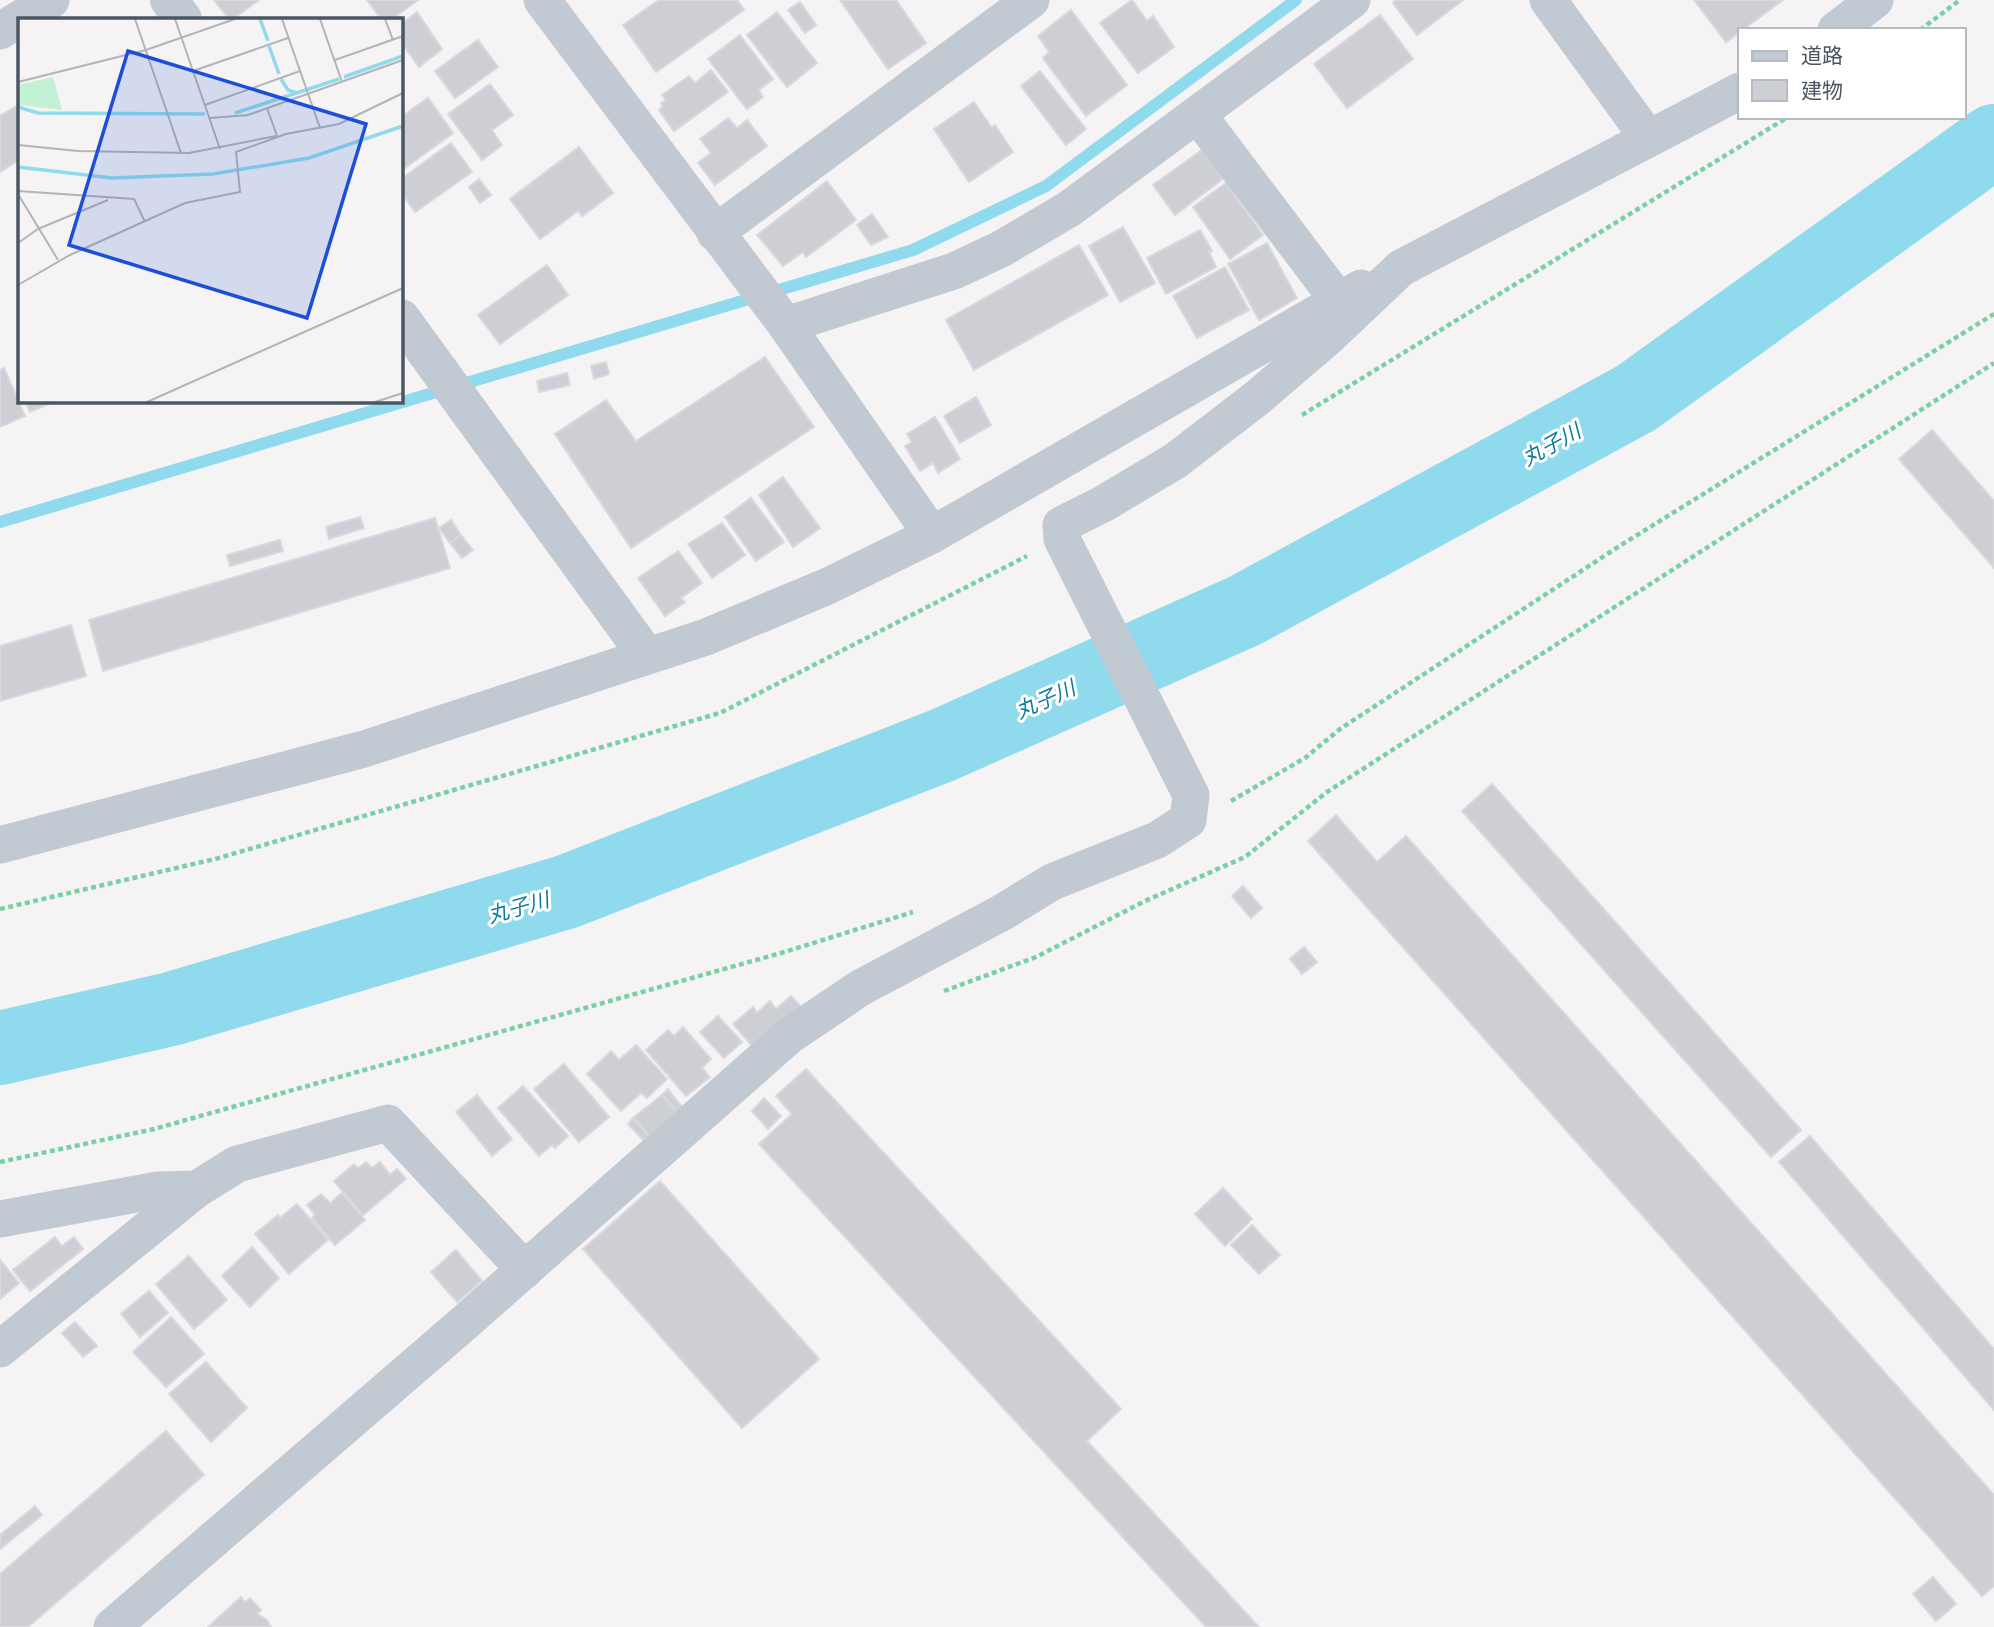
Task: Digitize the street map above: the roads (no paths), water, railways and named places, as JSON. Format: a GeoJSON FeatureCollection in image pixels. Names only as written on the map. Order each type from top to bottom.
{"type":"FeatureCollection","features":[{"type":"Feature","properties":{"kind":"street"},"geometry":{"type":"LineString","coordinates":[[21,18],[51,0]]}},
{"type":"Feature","properties":{"kind":"street"},"geometry":{"type":"LineString","coordinates":[[169,0],[182,18]]}},
{"type":"Feature","properties":{"kind":"street"},"geometry":{"type":"LineString","coordinates":[[715,233],[1031,0]]}},
{"type":"Feature","properties":{"kind":"street"},"geometry":{"type":"LineString","coordinates":[[786,325],[954,271],[1069,209],[1352,0]]}},
{"type":"Feature","properties":{"kind":"street"},"geometry":{"type":"LineString","coordinates":[[1548,0],[1648,138]]}},
{"type":"Feature","properties":{"kind":"street"},"geometry":{"type":"LineString","coordinates":[[1839,28],[1875,0]]}},
{"type":"Feature","properties":{"kind":"street"},"geometry":{"type":"LineString","coordinates":[[545,1],[786,325],[932,535]]}},
{"type":"Feature","properties":{"kind":"street"},"geometry":{"type":"LineString","coordinates":[[0,31],[18,20]]}},
{"type":"Feature","properties":{"kind":"street"},"geometry":{"type":"LineString","coordinates":[[0,845],[364,749],[706,637],[828,586],[932,535],[1338,300],[1738,92]]}},
{"type":"Feature","properties":{"kind":"street"},"geometry":{"type":"LineString","coordinates":[[1198,114],[1338,300]]}},
{"type":"Feature","properties":{"kind":"street"},"geometry":{"type":"LineString","coordinates":[[112,1627],[789,1036],[860,988],[1003,912],[1052,882],[1157,840],[1190,807],[1062,539],[1061,525],[1175,461],[1327,338],[1401,268]]}},
{"type":"Feature","properties":{"kind":"street"},"geometry":{"type":"LineString","coordinates":[[402,319],[646,655]]}},
{"type":"Feature","properties":{"kind":"street"},"geometry":{"type":"LineString","coordinates":[[0,1349],[198,1189],[237,1164],[388,1123],[524,1270]]}},
{"type":"Feature","properties":{"kind":"street"},"geometry":{"type":"LineString","coordinates":[[0,1219],[158,1190],[198,1189]]}},
{"type":"Feature","properties":{"kind":"waterway"},"geometry":{"type":"LineString","coordinates":[[0,522],[913,250],[1046,186],[1296,0]]}},
{"type":"Feature","properties":{"kind":"waterway","name":"丸子川"},"geometry":{"type":"LineString","coordinates":[[0,1048],[171,1009],[566,892],[943,745],[1244,611],[1636,398],[1994,141]]}}]}
